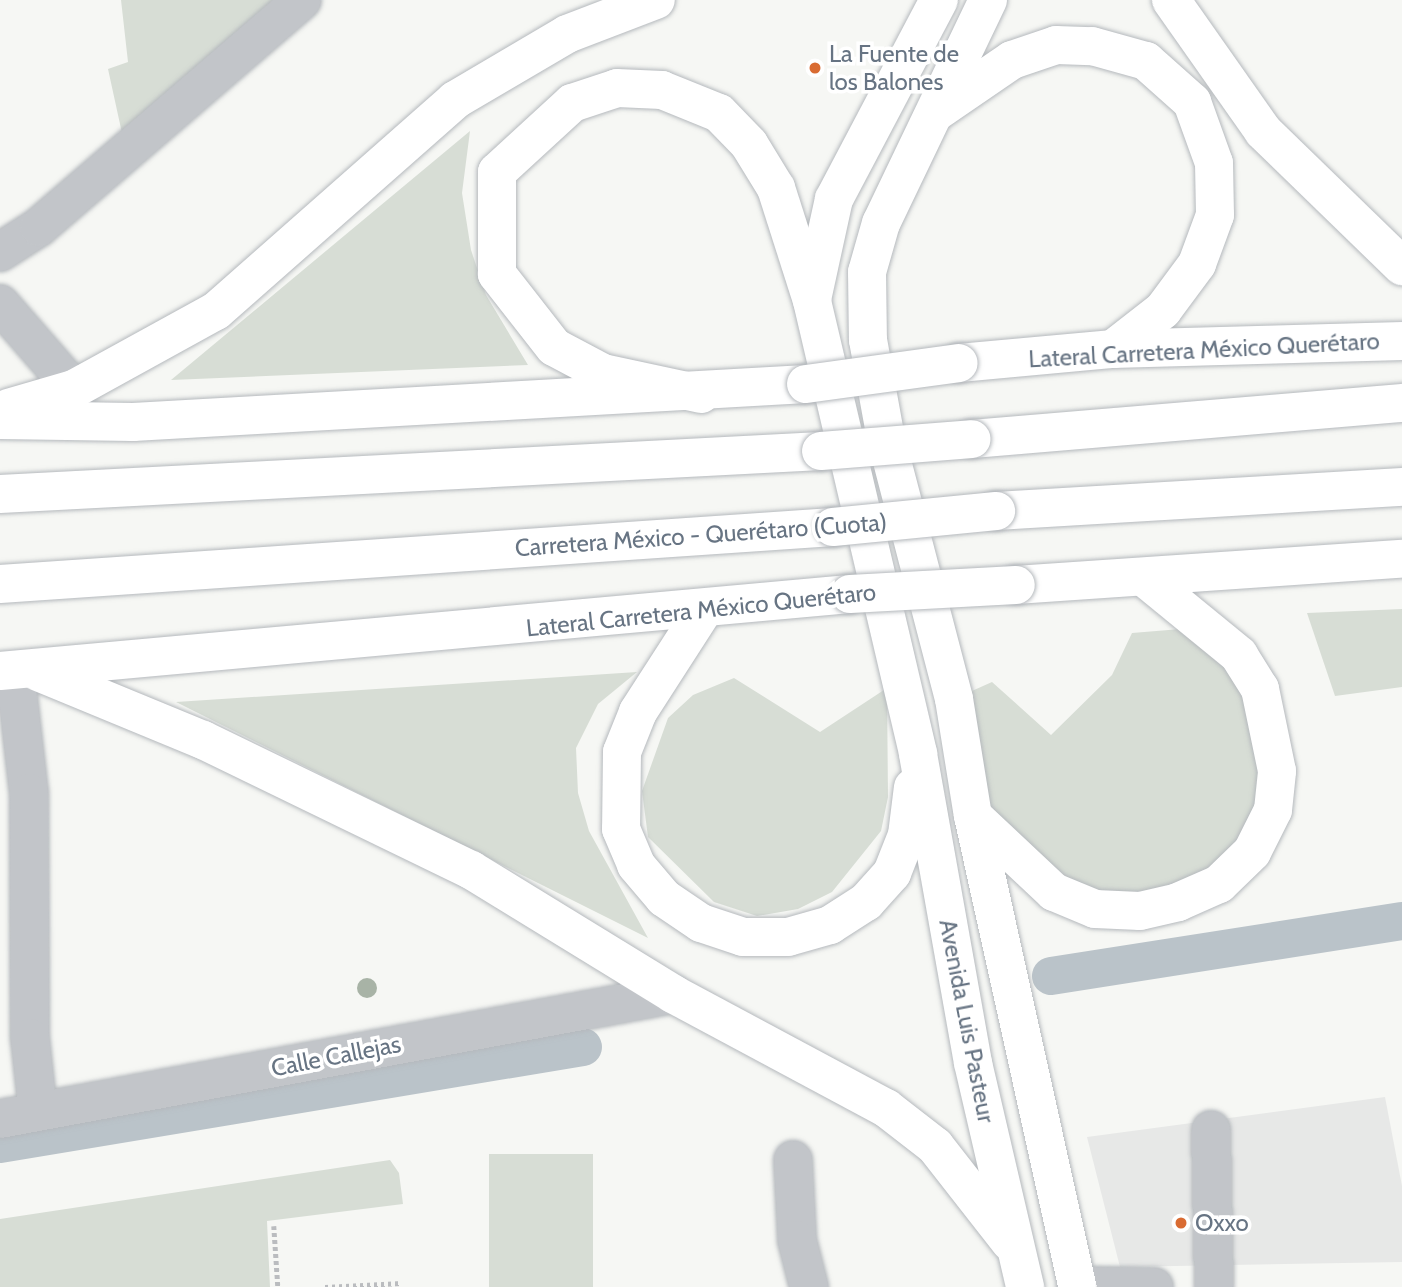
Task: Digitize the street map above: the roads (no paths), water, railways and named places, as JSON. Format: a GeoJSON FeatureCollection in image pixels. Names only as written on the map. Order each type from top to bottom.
{"type":"FeatureCollection","features":[{"type":"Feature","properties":{"kind":"main road"},"geometry":{"type":"LineString","coordinates":[[0,411],[74,389],[216,311],[455,100],[567,34],[656,0]]}},
{"type":"Feature","properties":{"kind":"main road"},"geometry":{"type":"LineString","coordinates":[[812,301],[834,200],[939,0]]}},
{"type":"Feature","properties":{"kind":"main road","name":"Avenida Luis Pasteur"},"geometry":{"type":"LineString","coordinates":[[989,0],[926,120],[867,272],[867,340],[954,699],[973,816],[1077,1287]]}},
{"type":"Feature","properties":{"kind":"main road"},"geometry":{"type":"LineString","coordinates":[[1171,0],[1263,131],[1402,265]]}},
{"type":"Feature","properties":{"kind":"main road"},"geometry":{"type":"LineString","coordinates":[[926,120],[1012,60],[1056,45],[1092,46],[1146,61],[1192,102],[1214,163],[1215,215],[1198,264],[1163,310],[1113,349]]}},
{"type":"Feature","properties":{"kind":"main road","name":"Avenida Luis Pasteur"},"geometry":{"type":"LineString","coordinates":[[701,394],[603,373],[554,347],[498,274],[497,172],[545,122],[572,103],[617,88],[662,90],[719,113],[749,144],[776,188],[812,301],[918,754],[973,1063],[1025,1287]]}},
{"type":"Feature","properties":{"kind":"main road","name":"Lateral Carretera México Querétaro"},"geometry":{"type":"LineString","coordinates":[[0,420],[133,422],[701,394],[959,363],[1113,349],[1402,341]]}},
{"type":"Feature","properties":{"kind":"main road"},"geometry":{"type":"LineString","coordinates":[[0,494],[821,451],[1402,403]]}},
{"type":"Feature","properties":{"kind":"main road","name":"Carretera México - Querétaro (Cuota)"},"geometry":{"type":"LineString","coordinates":[[0,584],[833,527],[996,511],[1402,487]]}},
{"type":"Feature","properties":{"kind":"main road","name":"Lateral Carretera México Querétaro"},"geometry":{"type":"LineString","coordinates":[[18,671],[703,611],[850,594],[1145,578],[1402,559]]}},
{"type":"Feature","properties":{"kind":"main road"},"geometry":{"type":"LineString","coordinates":[[973,816],[1054,892],[1095,909],[1140,911],[1178,902],[1219,884],[1252,852],[1273,810],[1277,771],[1260,689],[1238,655],[1145,578]]}},
{"type":"Feature","properties":{"kind":"main road"},"geometry":{"type":"LineString","coordinates":[[703,611],[638,712],[622,752],[621,829],[636,865],[664,898],[701,923],[743,937],[788,937],[830,925],[866,902],[892,873],[907,835],[918,754]]}},
{"type":"Feature","properties":{"kind":"main road"},"geometry":{"type":"LineString","coordinates":[[18,671],[203,740],[471,870],[673,994],[886,1108],[935,1146],[1015,1247]]}},
{"type":"Feature","properties":{"kind":"street"},"geometry":{"type":"LineString","coordinates":[[0,252],[39,226],[302,0]]}},
{"type":"Feature","properties":{"kind":"street"},"geometry":{"type":"LineString","coordinates":[[0,303],[74,389]]}},
{"type":"Feature","properties":{"kind":"street"},"geometry":{"type":"LineString","coordinates":[[18,671],[29,793],[30,1038],[38,1112]]}},
{"type":"Feature","properties":{"kind":"street","name":"Calle Callejas"},"geometry":{"type":"LineString","coordinates":[[0,1119],[673,994]]}},
{"type":"Feature","properties":{"kind":"street"},"geometry":{"type":"LineString","coordinates":[[1211,1130],[1214,1287]]}},
{"type":"Feature","properties":{"kind":"street"},"geometry":{"type":"LineString","coordinates":[[793,1160],[797,1240],[809,1287]]}},
{"type":"Feature","properties":{"kind":"street"},"geometry":{"type":"LineString","coordinates":[[1077,1287],[1154,1287]]}},
{"type":"Feature","properties":{"kind":"waterway"},"geometry":{"type":"LineString","coordinates":[[1051,976],[1402,921]]}},
{"type":"Feature","properties":{"kind":"waterway"},"geometry":{"type":"LineString","coordinates":[[0,1144],[583,1047]]}},
{"type":"Feature","properties":{"kind":"place","name":"La Fuente de los Balones"},"geometry":{"type":"Point","coordinates":[815,68]}},
{"type":"Feature","properties":{"kind":"place","name":"Oxxo"},"geometry":{"type":"Point","coordinates":[1181,1223]}}]}
